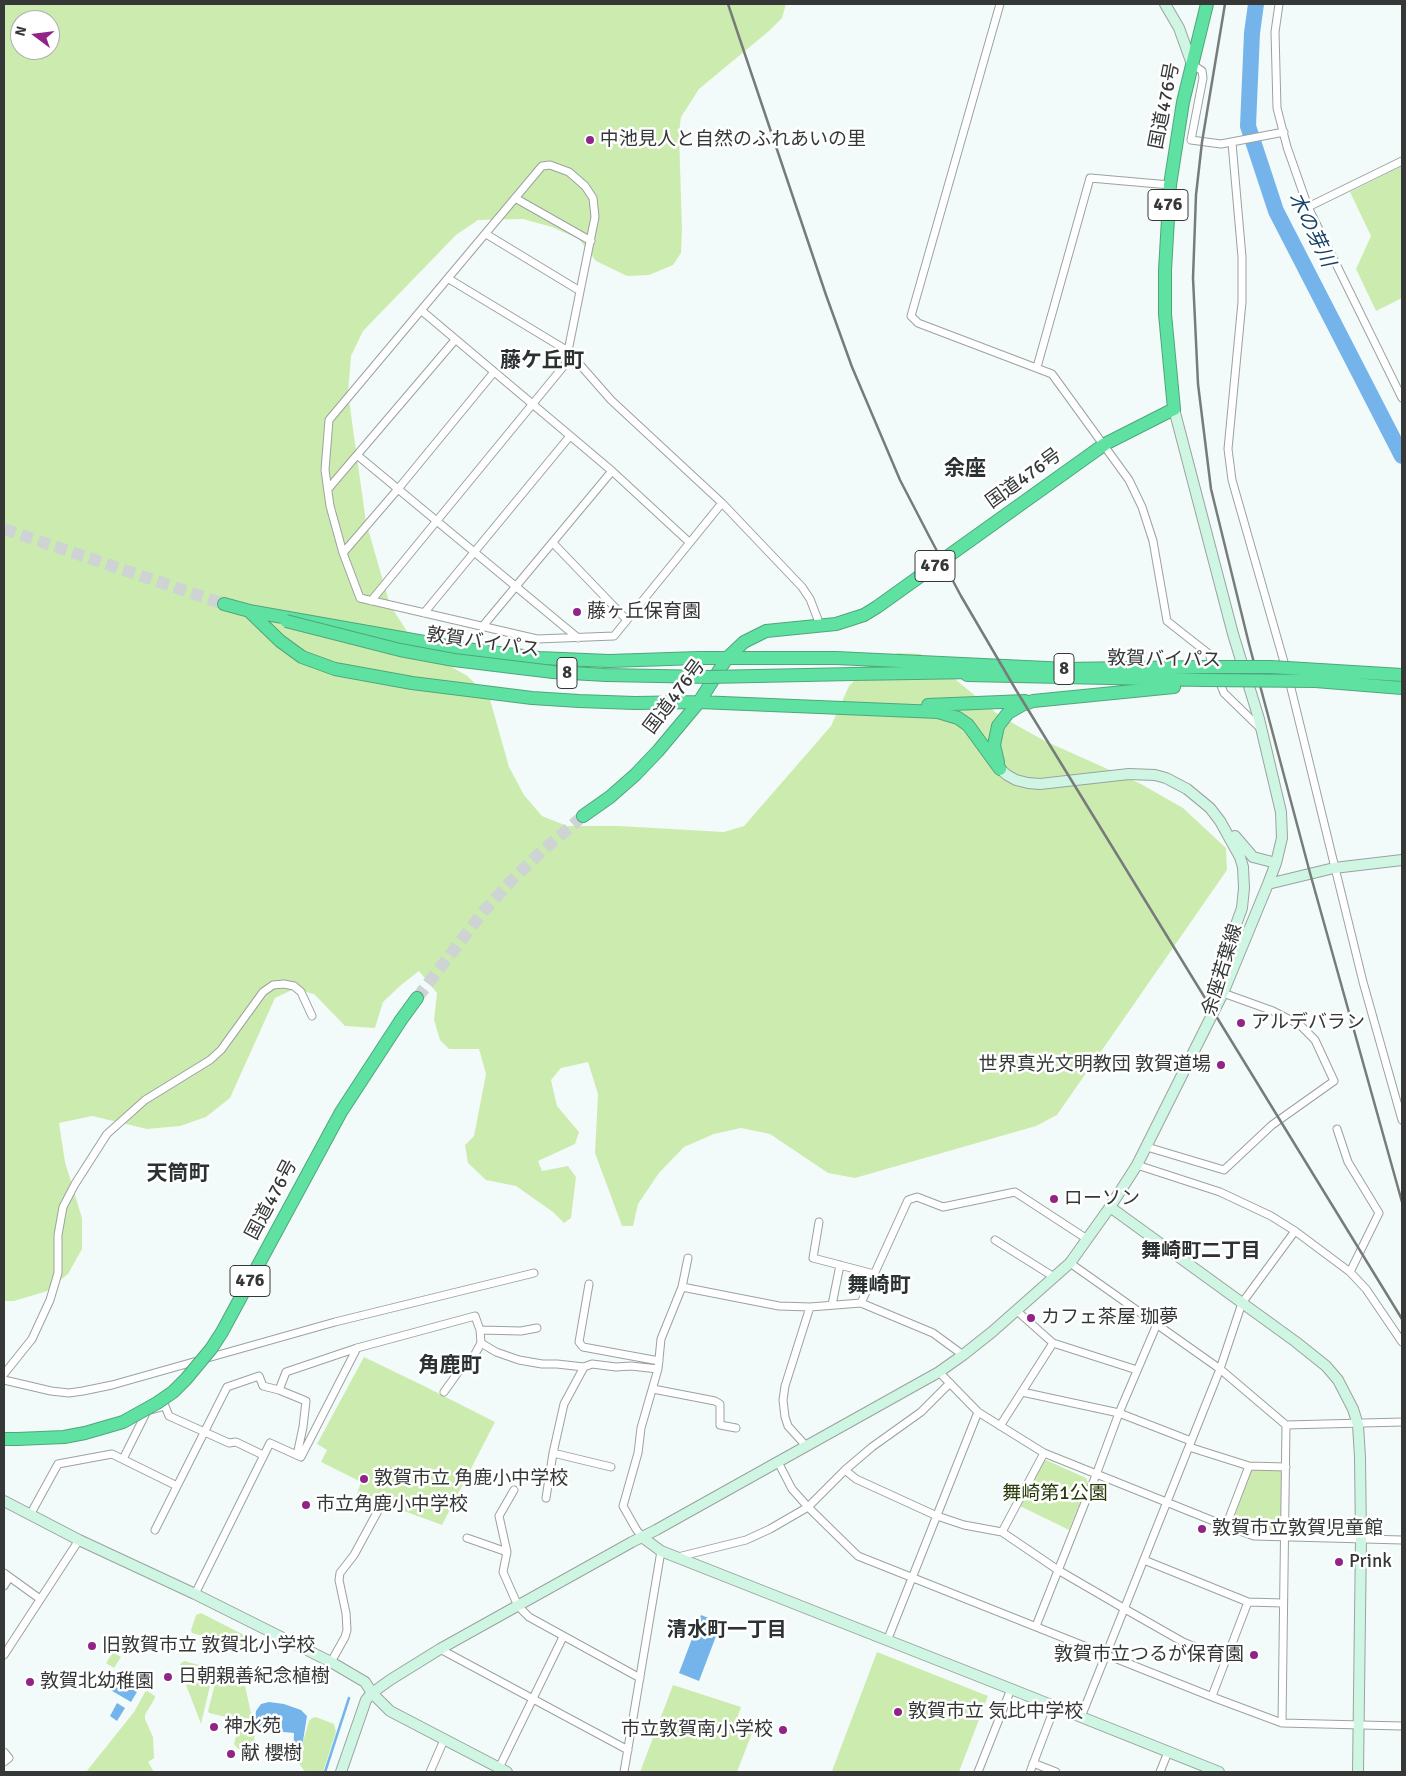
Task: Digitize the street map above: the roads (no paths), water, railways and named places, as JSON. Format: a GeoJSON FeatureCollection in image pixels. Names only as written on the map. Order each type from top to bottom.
{"type":"FeatureCollection","features":[{"type":"Feature","properties":{"kind":"highway","name":"国道476号"},"geometry":{"type":"LineString","coordinates":[[583,816],[635,776],[699,702],[727,658],[744,642],[766,631],[850,620],[878,607],[1105,444],[1174,409],[1165,314],[1165,270],[1170,185],[1183,102],[1207,4]]}},
{"type":"Feature","properties":{"kind":"highway","name":"敦賀バイパス"},"geometry":{"type":"LineString","coordinates":[[224,604],[400,650],[454,660],[553,672],[709,677],[1068,669],[1234,680],[1315,681],[1402,688]]}},
{"type":"Feature","properties":{"kind":"highway"},"geometry":{"type":"LineString","coordinates":[[249,611],[291,650],[316,663],[359,674],[467,691],[532,698],[635,703],[699,702],[926,710],[948,714],[968,725],[1000,769]]}},
{"type":"Feature","properties":{"kind":"highway"},"geometry":{"type":"LineString","coordinates":[[286,619],[506,655],[574,660],[836,658],[1068,669]]}},
{"type":"Feature","properties":{"kind":"highway","name":"敦賀バイパス"},"geometry":{"type":"LineString","coordinates":[[924,673],[1204,677],[1271,667],[1402,675]]}},
{"type":"Feature","properties":{"kind":"highway"},"geometry":{"type":"LineString","coordinates":[[853,708],[1033,701],[1204,677]]}},
{"type":"Feature","properties":{"kind":"highway"},"geometry":{"type":"LineString","coordinates":[[1000,769],[994,745],[998,726],[1014,708],[1033,701]]}},
{"type":"Feature","properties":{"kind":"highway","name":"国道476号"},"geometry":{"type":"LineString","coordinates":[[10,1439],[78,1435],[103,1429],[123,1422],[157,1403],[173,1392],[186,1379],[211,1349],[226,1326],[341,1112],[417,998]]}},
{"type":"Feature","properties":{"kind":"street"},"geometry":{"type":"LineString","coordinates":[[1000,4],[911,316],[918,323],[1052,374],[1105,444],[1129,480],[1142,507],[1153,541],[1167,621],[1209,654],[1224,693],[1261,728]]}},
{"type":"Feature","properties":{"kind":"street"},"geometry":{"type":"LineString","coordinates":[[1165,4],[1179,28],[1192,64],[1202,71],[1203,78],[1191,140],[1221,144],[1234,143],[1284,132]]}},
{"type":"Feature","properties":{"kind":"street"},"geometry":{"type":"LineString","coordinates":[[1279,4],[1275,32],[1277,108],[1284,132],[1308,207],[1402,398]]}},
{"type":"Feature","properties":{"kind":"street"},"geometry":{"type":"LineString","coordinates":[[1234,143],[1242,258],[1242,302],[1228,449],[1232,480],[1293,695],[1363,982],[1402,1120]]}},
{"type":"Feature","properties":{"kind":"street"},"geometry":{"type":"LineString","coordinates":[[1308,207],[1402,161]]}},
{"type":"Feature","properties":{"kind":"street"},"geometry":{"type":"LineString","coordinates":[[371,601],[532,404],[570,353],[595,217],[592,198],[585,186],[569,172],[550,165],[542,166],[329,420],[325,470],[330,506],[343,553],[360,598],[371,601],[482,627],[538,639],[614,636],[722,503]]}},
{"type":"Feature","properties":{"kind":"street"},"geometry":{"type":"LineString","coordinates":[[1036,367],[1090,178],[1170,185]]}},
{"type":"Feature","properties":{"kind":"street"},"geometry":{"type":"LineString","coordinates":[[516,198],[590,240]]}},
{"type":"Feature","properties":{"kind":"street"},"geometry":{"type":"LineString","coordinates":[[486,234],[580,291]]}},
{"type":"Feature","properties":{"kind":"street"},"geometry":{"type":"LineString","coordinates":[[449,279],[570,353],[611,400],[722,503],[802,588],[810,599],[820,625]]}},
{"type":"Feature","properties":{"kind":"street"},"geometry":{"type":"LineString","coordinates":[[422,311],[612,471],[689,542]]}},
{"type":"Feature","properties":{"kind":"street"},"geometry":{"type":"LineString","coordinates":[[328,489],[455,340]]}},
{"type":"Feature","properties":{"kind":"street"},"geometry":{"type":"LineString","coordinates":[[343,553],[494,372]]}},
{"type":"Feature","properties":{"kind":"street"},"geometry":{"type":"LineString","coordinates":[[1174,409],[1233,634],[1261,728],[1282,820],[1282,838],[1276,863]]}},
{"type":"Feature","properties":{"kind":"street"},"geometry":{"type":"LineString","coordinates":[[424,613],[570,436]]}},
{"type":"Feature","properties":{"kind":"street"},"geometry":{"type":"LineString","coordinates":[[357,455],[578,638]]}},
{"type":"Feature","properties":{"kind":"street"},"geometry":{"type":"LineString","coordinates":[[482,627],[612,471]]}},
{"type":"Feature","properties":{"kind":"street"},"geometry":{"type":"LineString","coordinates":[[553,543],[627,620]]}},
{"type":"Feature","properties":{"kind":"street","name":"余座若葉線"},"geometry":{"type":"LineString","coordinates":[[1000,769],[1007,776],[1016,780],[1040,784],[1143,774],[1166,778],[1187,789],[1203,801],[1251,855],[1261,860],[1276,863],[1223,994],[1206,1028]]}},
{"type":"Feature","properties":{"kind":"street","name":"余座若葉線"},"geometry":{"type":"LineString","coordinates":[[1206,1028],[1218,975],[1242,908],[1244,888],[1243,866],[1240,857],[1220,821]]}},
{"type":"Feature","properties":{"kind":"street"},"geometry":{"type":"LineString","coordinates":[[1268,884],[1334,868],[1402,860]]}},
{"type":"Feature","properties":{"kind":"street"},"geometry":{"type":"LineString","coordinates":[[4,1374],[32,1339],[50,1300],[58,1273],[58,1235],[63,1207],[75,1184],[107,1134],[145,1100],[210,1060],[221,1050],[263,992],[274,985],[294,986],[301,992],[312,1016]]}},
{"type":"Feature","properties":{"kind":"street"},"geometry":{"type":"LineString","coordinates":[[1147,1147],[1224,1170],[1272,1126],[1334,1081],[1315,1040],[1300,1025],[1272,1011],[1223,994]]}},
{"type":"Feature","properties":{"kind":"street"},"geometry":{"type":"LineString","coordinates":[[340,1772],[364,1703],[372,1692],[440,1649],[938,1372],[963,1355],[1017,1311],[1070,1263],[1110,1207],[1147,1147],[1206,1028]]}},
{"type":"Feature","properties":{"kind":"street"},"geometry":{"type":"LineString","coordinates":[[1337,1129],[1348,1162],[1379,1213],[1350,1272]]}},
{"type":"Feature","properties":{"kind":"street"},"geometry":{"type":"LineString","coordinates":[[1137,1165],[1227,1196],[1271,1216],[1295,1231],[1350,1272],[1366,1289],[1402,1342]]}},
{"type":"Feature","properties":{"kind":"street"},"geometry":{"type":"LineString","coordinates":[[861,1303],[908,1200],[917,1197],[942,1208],[1015,1192],[1087,1240]]}},
{"type":"Feature","properties":{"kind":"street"},"geometry":{"type":"LineString","coordinates":[[1110,1207],[1326,1366],[1338,1380],[1347,1396],[1358,1425],[1360,1539],[1358,1772]]}},
{"type":"Feature","properties":{"kind":"street"},"geometry":{"type":"LineString","coordinates":[[819,1222],[813,1258],[874,1274]]}},
{"type":"Feature","properties":{"kind":"street"},"geometry":{"type":"LineString","coordinates":[[1082,1717],[1220,1369],[1242,1303],[1295,1231]]}},
{"type":"Feature","properties":{"kind":"street"},"geometry":{"type":"LineString","coordinates":[[995,1240],[1054,1277]]}},
{"type":"Feature","properties":{"kind":"street"},"geometry":{"type":"LineString","coordinates":[[688,1258],[682,1287],[661,1339],[659,1365],[647,1404],[641,1428],[638,1453],[623,1506],[642,1537],[661,1551],[1219,1772]]}},
{"type":"Feature","properties":{"kind":"street"},"geometry":{"type":"LineString","coordinates":[[1070,1263],[1220,1369],[1286,1425],[1358,1425],[1402,1422]]}},
{"type":"Feature","properties":{"kind":"street"},"geometry":{"type":"LineString","coordinates":[[832,1305],[840,1265]]}},
{"type":"Feature","properties":{"kind":"street"},"geometry":{"type":"LineString","coordinates":[[4,1380],[51,1391],[68,1393],[83,1391],[112,1385],[335,1322],[534,1273]]}},
{"type":"Feature","properties":{"kind":"street"},"geometry":{"type":"LineString","coordinates":[[588,1284],[579,1342],[582,1347],[659,1365]]}},
{"type":"Feature","properties":{"kind":"street"},"geometry":{"type":"LineString","coordinates":[[682,1287],[779,1306],[810,1307],[861,1303],[933,1333],[963,1355]]}},
{"type":"Feature","properties":{"kind":"street"},"geometry":{"type":"LineString","coordinates":[[806,1446],[788,1426],[783,1400],[785,1386],[810,1307]]}},
{"type":"Feature","properties":{"kind":"street"},"geometry":{"type":"LineString","coordinates":[[1017,1311],[1053,1343],[1137,1370]]}},
{"type":"Feature","properties":{"kind":"street"},"geometry":{"type":"LineString","coordinates":[[279,1390],[286,1372],[357,1348],[475,1316],[480,1330],[481,1343],[474,1356],[464,1364],[444,1392]]}},
{"type":"Feature","properties":{"kind":"street"},"geometry":{"type":"LineString","coordinates":[[1036,1626],[1119,1413],[1156,1324]]}},
{"type":"Feature","properties":{"kind":"street"},"geometry":{"type":"LineString","coordinates":[[480,1330],[522,1332],[537,1328]]}},
{"type":"Feature","properties":{"kind":"street"},"geometry":{"type":"LineString","coordinates":[[481,1343],[496,1352],[519,1360],[542,1364],[584,1367],[592,1364],[616,1367],[659,1365]]}},
{"type":"Feature","properties":{"kind":"street"},"geometry":{"type":"LineString","coordinates":[[1000,1426],[1053,1343]]}},
{"type":"Feature","properties":{"kind":"street"},"geometry":{"type":"LineString","coordinates":[[195,1594],[270,1443],[301,1457],[357,1348]]}},
{"type":"Feature","properties":{"kind":"street"},"geometry":{"type":"LineString","coordinates":[[546,1498],[553,1453],[564,1404],[584,1367]]}},
{"type":"Feature","properties":{"kind":"street"},"geometry":{"type":"LineString","coordinates":[[938,1372],[978,1412],[1044,1453],[1226,1526],[1254,1536],[1402,1540]]}},
{"type":"Feature","properties":{"kind":"street"},"geometry":{"type":"LineString","coordinates":[[155,1530],[226,1387],[259,1376],[263,1386],[306,1401],[303,1427],[296,1455]]}},
{"type":"Feature","properties":{"kind":"street"},"geometry":{"type":"LineString","coordinates":[[678,1557],[746,1540],[770,1529],[808,1507],[845,1470],[872,1447],[921,1412],[950,1383]]}},
{"type":"Feature","properties":{"kind":"street"},"geometry":{"type":"LineString","coordinates":[[653,1389],[715,1401],[720,1404],[720,1425],[736,1428]]}},
{"type":"Feature","properties":{"kind":"street"},"geometry":{"type":"LineString","coordinates":[[1022,1392],[1119,1413],[1190,1444],[1249,1466],[1286,1467]]}},
{"type":"Feature","properties":{"kind":"street"},"geometry":{"type":"LineString","coordinates":[[123,1459],[147,1410],[165,1406],[169,1416],[228,1444],[236,1442],[264,1455]]}},
{"type":"Feature","properties":{"kind":"street"},"geometry":{"type":"LineString","coordinates":[[887,1641],[978,1412]]}},
{"type":"Feature","properties":{"kind":"street"},"geometry":{"type":"LineString","coordinates":[[1282,1723],[1286,1425]]}},
{"type":"Feature","properties":{"kind":"street"},"geometry":{"type":"LineString","coordinates":[[553,1453],[611,1467]]}},
{"type":"Feature","properties":{"kind":"street"},"geometry":{"type":"LineString","coordinates":[[1002,1532],[1044,1453]]}},
{"type":"Feature","properties":{"kind":"street"},"geometry":{"type":"LineString","coordinates":[[30,1514],[58,1464],[112,1454],[177,1486]]}},
{"type":"Feature","properties":{"kind":"street"},"geometry":{"type":"LineString","coordinates":[[778,1462],[792,1488],[808,1507],[858,1556],[1282,1723],[1402,1726]]}},
{"type":"Feature","properties":{"kind":"street"},"geometry":{"type":"LineString","coordinates":[[1226,1526],[1249,1466]]}},
{"type":"Feature","properties":{"kind":"street"},"geometry":{"type":"LineString","coordinates":[[845,1470],[856,1479],[937,1516],[964,1526],[1002,1532],[1058,1570],[1124,1609],[1183,1642],[1226,1660]]}},
{"type":"Feature","properties":{"kind":"street"},"geometry":{"type":"LineString","coordinates":[[514,1490],[499,1516],[507,1552],[503,1572],[518,1606],[529,1617],[640,1678]]}},
{"type":"Feature","properties":{"kind":"street"},"geometry":{"type":"LineString","coordinates":[[4,1501],[79,1540],[195,1594],[331,1662],[363,1680],[390,1711],[503,1770],[533,1699],[563,1637]]}},
{"type":"Feature","properties":{"kind":"street"},"geometry":{"type":"LineString","coordinates":[[331,1662],[347,1630],[346,1612],[339,1580],[340,1573],[354,1555],[380,1507]]}},
{"type":"Feature","properties":{"kind":"street"},"geometry":{"type":"LineString","coordinates":[[467,1538],[507,1552]]}},
{"type":"Feature","properties":{"kind":"street"},"geometry":{"type":"LineString","coordinates":[[4,1655],[79,1540]]}},
{"type":"Feature","properties":{"kind":"street"},"geometry":{"type":"LineString","coordinates":[[624,1772],[661,1551]]}},
{"type":"Feature","properties":{"kind":"street"},"geometry":{"type":"LineString","coordinates":[[1144,1560],[1248,1602],[1284,1603]]}},
{"type":"Feature","properties":{"kind":"street"},"geometry":{"type":"LineString","coordinates":[[4,1586],[6,1576],[40,1599]]}},
{"type":"Feature","properties":{"kind":"street"},"geometry":{"type":"LineString","coordinates":[[1212,1696],[1248,1602]]}},
{"type":"Feature","properties":{"kind":"street"},"geometry":{"type":"LineString","coordinates":[[440,1649],[628,1750]]}},
{"type":"Feature","properties":{"kind":"street"},"geometry":{"type":"LineString","coordinates":[[978,1772],[1011,1689]]}},
{"type":"Feature","properties":{"kind":"street"},"geometry":{"type":"LineString","coordinates":[[1030,1772],[1055,1706]]}},
{"type":"Feature","properties":{"kind":"street"},"geometry":{"type":"LineString","coordinates":[[430,1772],[444,1740]]}},
{"type":"Feature","properties":{"kind":"street"},"geometry":{"type":"LineString","coordinates":[[4,1752],[9,1758],[4,1762]]}},
{"type":"Feature","properties":{"kind":"street"},"geometry":{"type":"LineString","coordinates":[[1160,1772],[1168,1752]]}},
{"type":"Feature","properties":{"kind":"street"},"geometry":{"type":"LineString","coordinates":[[1033,1764],[1056,1772]]}},
{"type":"Feature","properties":{"kind":"water"},"geometry":{"type":"Polygon","coordinates":[[[701,1615],[721,1623],[699,1681],[679,1673],[701,1615]]]}},
{"type":"Feature","properties":{"kind":"water"},"geometry":{"type":"Polygon","coordinates":[[[109,1674],[137,1692],[131,1702],[102,1685],[109,1674]]]}},
{"type":"Feature","properties":{"kind":"water"},"geometry":{"type":"Polygon","coordinates":[[[269,1702],[284,1704],[301,1710],[307,1716],[299,1755],[293,1755],[294,1733],[264,1730],[257,1727],[255,1720],[256,1711],[261,1704],[269,1702]]]}},
{"type":"Feature","properties":{"kind":"water"},"geometry":{"type":"Polygon","coordinates":[[[117,1703],[125,1708],[117,1721],[110,1716],[117,1703]]]}},
{"type":"Feature","properties":{"kind":"waterway","name":"木の芽川"},"geometry":{"type":"LineString","coordinates":[[1256,4],[1252,33],[1248,126],[1276,211],[1402,456]]}},
{"type":"Feature","properties":{"kind":"waterway"},"geometry":{"type":"LineString","coordinates":[[325,1772],[349,1698]]}},
{"type":"Feature","properties":{"kind":"tunnel"},"geometry":{"type":"LineString","coordinates":[[4,529],[224,604]]}},
{"type":"Feature","properties":{"kind":"tunnel"},"geometry":{"type":"LineString","coordinates":[[417,998],[483,912],[512,880],[583,816]]}},
{"type":"Feature","properties":{"kind":"railway"},"geometry":{"type":"LineString","coordinates":[[728,4],[852,367],[900,480],[961,596],[1016,690],[1402,1319]]}},
{"type":"Feature","properties":{"kind":"railway"},"geometry":{"type":"LineString","coordinates":[[1225,4],[1202,142],[1196,195],[1193,278],[1198,384],[1211,489],[1249,644],[1310,873],[1402,1202]]}},
{"type":"Feature","properties":{"kind":"place","name":"中池見人と自然のふれあいの里"},"geometry":{"type":"Point","coordinates":[590,140]}},
{"type":"Feature","properties":{"kind":"place","name":"藤ヶ丘保育園"},"geometry":{"type":"Point","coordinates":[577,612]}},
{"type":"Feature","properties":{"kind":"place","name":"アルデバラン"},"geometry":{"type":"Point","coordinates":[1241,1023]}},
{"type":"Feature","properties":{"kind":"place","name":"世界真光文明教団 敦賀道場"},"geometry":{"type":"Point","coordinates":[1221,1065]}},
{"type":"Feature","properties":{"kind":"place","name":"ローソン"},"geometry":{"type":"Point","coordinates":[1054,1199]}},
{"type":"Feature","properties":{"kind":"place","name":"カフェ茶屋 珈夢"},"geometry":{"type":"Point","coordinates":[1031,1318]}},
{"type":"Feature","properties":{"kind":"place","name":"敦賀市立 角鹿小中学校"},"geometry":{"type":"Point","coordinates":[364,1479]}},
{"type":"Feature","properties":{"kind":"place","name":"市立角鹿小中学校"},"geometry":{"type":"Point","coordinates":[306,1505]}},
{"type":"Feature","properties":{"kind":"place","name":"敦賀市立敦賀児童館"},"geometry":{"type":"Point","coordinates":[1202,1529]}},
{"type":"Feature","properties":{"kind":"place","name":"Prink"},"geometry":{"type":"Point","coordinates":[1339,1562]}},
{"type":"Feature","properties":{"kind":"place","name":"旧敦賀市立 敦賀北小学校"},"geometry":{"type":"Point","coordinates":[92,1646]}},
{"type":"Feature","properties":{"kind":"place","name":"敦賀市立つるが保育園"},"geometry":{"type":"Point","coordinates":[1254,1655]}},
{"type":"Feature","properties":{"kind":"place","name":"日朝親善紀念植樹"},"geometry":{"type":"Point","coordinates":[168,1677]}},
{"type":"Feature","properties":{"kind":"place","name":"敦賀北幼稚園"},"geometry":{"type":"Point","coordinates":[30,1682]}},
{"type":"Feature","properties":{"kind":"place","name":"敦賀市立 気比中学校"},"geometry":{"type":"Point","coordinates":[898,1712]}},
{"type":"Feature","properties":{"kind":"place","name":"神水苑"},"geometry":{"type":"Point","coordinates":[214,1727]}},
{"type":"Feature","properties":{"kind":"place","name":"市立敦賀南小学校"},"geometry":{"type":"Point","coordinates":[783,1730]}},
{"type":"Feature","properties":{"kind":"place","name":"献 櫻樹"},"geometry":{"type":"Point","coordinates":[231,1754]}},
{"type":"Feature","properties":{"kind":"district","name":"藤ケ丘町"},"geometry":{"type":"Point","coordinates":[542,361]}},
{"type":"Feature","properties":{"kind":"district","name":"余座"},"geometry":{"type":"Point","coordinates":[965,469]}},
{"type":"Feature","properties":{"kind":"district","name":"天筒町"},"geometry":{"type":"Point","coordinates":[178,1174]}},
{"type":"Feature","properties":{"kind":"district","name":"舞崎町二丁目"},"geometry":{"type":"Point","coordinates":[1201,1252]}},
{"type":"Feature","properties":{"kind":"district","name":"舞崎町"},"geometry":{"type":"Point","coordinates":[879,1286]}},
{"type":"Feature","properties":{"kind":"district","name":"角鹿町"},"geometry":{"type":"Point","coordinates":[450,1366]}},
{"type":"Feature","properties":{"kind":"district","name":"清水町一丁目"},"geometry":{"type":"Point","coordinates":[727,1631]}},
{"type":"Feature","properties":{"kind":"park label","name":"舞崎第1公園"},"geometry":{"type":"Point","coordinates":[1055,1494]}}]}
